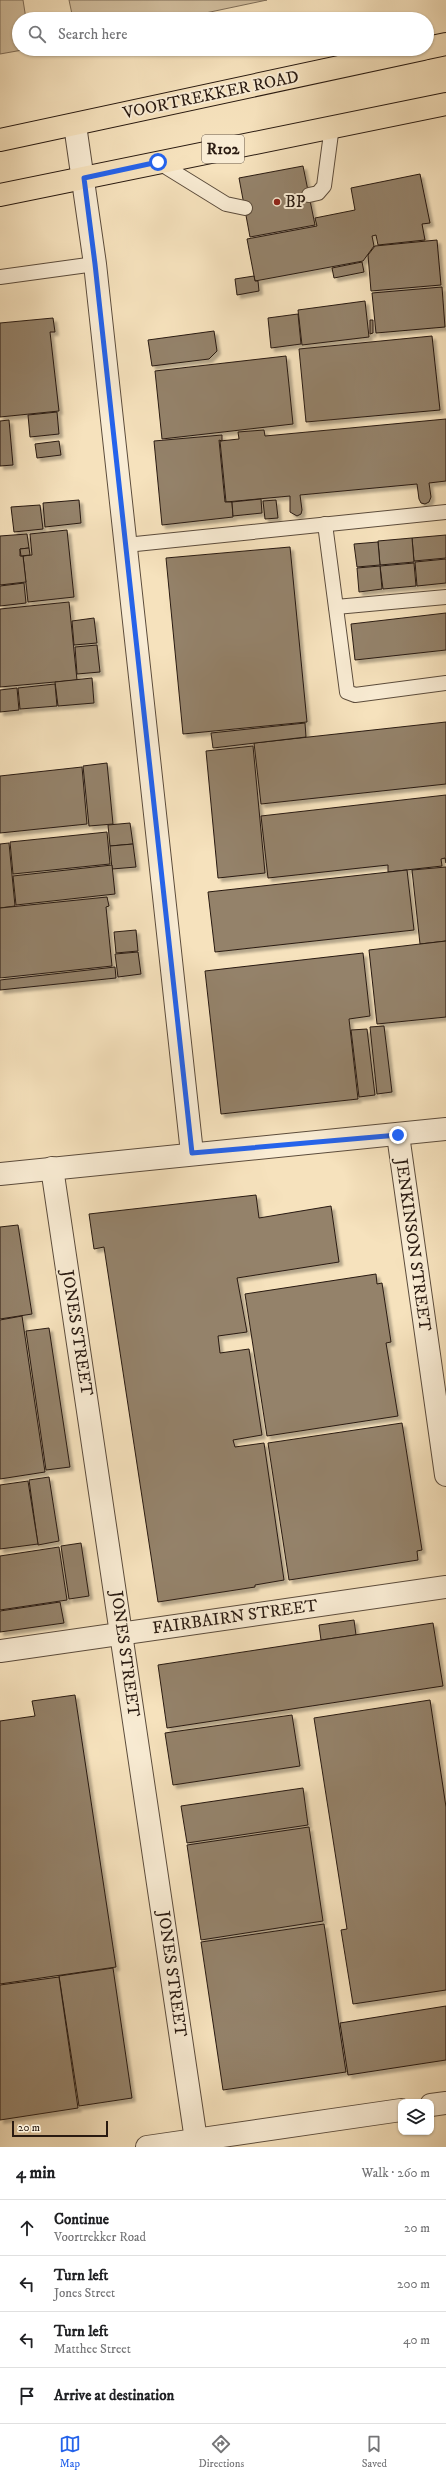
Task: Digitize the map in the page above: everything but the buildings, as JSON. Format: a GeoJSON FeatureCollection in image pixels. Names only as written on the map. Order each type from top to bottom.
{"type":"FeatureCollection","features":[{"type":"Feature","properties":{"kind":"main road"},"geometry":{"type":"LineString","coordinates":[[434,47],[446,44]]}},
{"type":"Feature","properties":{"kind":"main road","name":"VOORTREKKER ROAD"},"geometry":{"type":"LineString","coordinates":[[0,140],[391,56]]}},
{"type":"Feature","properties":{"kind":"main road","name":"R102"},"geometry":{"type":"LineString","coordinates":[[0,195],[332,126],[446,104]]}},
{"type":"Feature","properties":{"kind":"street"},"geometry":{"type":"LineString","coordinates":[[75,125],[84,178],[95,264],[192,1153]]}},
{"type":"Feature","properties":{"kind":"street"},"geometry":{"type":"LineString","coordinates":[[0,1174],[192,1153],[398,1135],[446,1129]]}},
{"type":"Feature","properties":{"kind":"street","name":"JENKINSON STREET"},"geometry":{"type":"LineString","coordinates":[[398,1135],[446,1474]]}},
{"type":"Feature","properties":{"kind":"street","name":"JONES STREET"},"geometry":{"type":"LineString","coordinates":[[52,1168],[196,2140]]}},
{"type":"Feature","properties":{"kind":"street","name":"FAIRBAIRN STREET"},"geometry":{"type":"LineString","coordinates":[[0,1652],[122,1633],[446,1587]]}},
{"type":"Feature","properties":{"kind":"street"},"geometry":{"type":"LineString","coordinates":[[434,2105],[446,2103]]}},
{"type":"Feature","properties":{"kind":"street"},"geometry":{"type":"LineString","coordinates":[[147,2147],[398,2110]]}},
{"type":"Feature","properties":{"kind":"lane"},"geometry":{"type":"LineString","coordinates":[[309,195],[318,193],[324,186],[332,126]]}},
{"type":"Feature","properties":{"kind":"lane"},"geometry":{"type":"LineString","coordinates":[[158,162],[226,204],[245,208]]}},
{"type":"Feature","properties":{"kind":"lane"},"geometry":{"type":"LineString","coordinates":[[0,277],[95,264]]}},
{"type":"Feature","properties":{"kind":"lane"},"geometry":{"type":"LineString","coordinates":[[126,546],[446,512]]}},
{"type":"Feature","properties":{"kind":"lane"},"geometry":{"type":"LineString","coordinates":[[326,524],[347,692],[354,695],[446,683]]}},
{"type":"Feature","properties":{"kind":"lane"},"geometry":{"type":"LineString","coordinates":[[336,607],[446,597]]}},
{"type":"Feature","properties":{"kind":"shaded area"},"geometry":{"type":"Polygon","coordinates":[[[0,0],[23,0],[25,12],[12,12],[12,52],[0,54],[0,0]]]}},
{"type":"Feature","properties":{"kind":"shaded area"},"geometry":{"type":"Polygon","coordinates":[[[69,0],[267,0],[210,12],[72,12],[69,0]]]}},
{"type":"Feature","properties":{"kind":"place","name":"BP"},"geometry":{"type":"Point","coordinates":[277,202]}},
{"type":"Feature","properties":{"kind":"route"},"geometry":{"type":"LineString","coordinates":[[158,162],[84,178],[95,264],[192,1153],[398,1135]]}}]}
